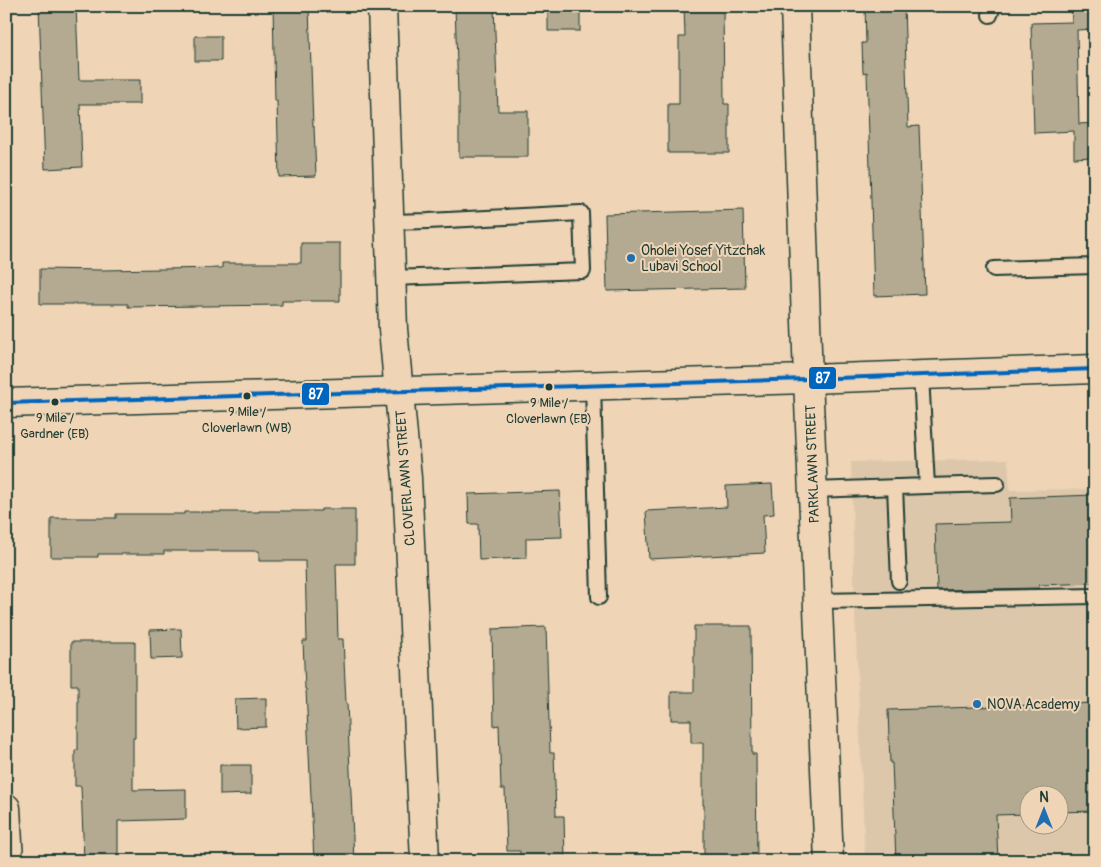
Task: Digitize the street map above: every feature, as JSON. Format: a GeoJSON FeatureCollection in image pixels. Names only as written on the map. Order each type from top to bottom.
{"type":"FeatureCollection","features":[{"type":"Feature","properties":{"kind":"street","name":"CLOVERLAWN STREET"},"geometry":{"type":"LineString","coordinates":[[382,6],[393,329],[407,478],[425,861]]}},
{"type":"Feature","properties":{"kind":"street","name":"PARKLAWN STREET"},"geometry":{"type":"LineString","coordinates":[[795,6],[828,861]]}},
{"type":"Feature","properties":{"kind":"street"},"geometry":{"type":"LineString","coordinates":[[6,403],[808,379],[1095,368]]}},
{"type":"Feature","properties":{"kind":"street"},"geometry":{"type":"LineString","coordinates":[[6,808],[9,861]]}},
{"type":"Feature","properties":{"kind":"lane"},"geometry":{"type":"LineString","coordinates":[[389,222],[581,213],[583,270],[391,278]]}},
{"type":"Feature","properties":{"kind":"lane"},"geometry":{"type":"LineString","coordinates":[[994,269],[1095,266]]}},
{"type":"Feature","properties":{"kind":"lane"},"geometry":{"type":"LineString","coordinates":[[921,375],[927,486]]}},
{"type":"Feature","properties":{"kind":"lane"},"geometry":{"type":"LineString","coordinates":[[593,385],[599,597]]}},
{"type":"Feature","properties":{"kind":"lane"},"geometry":{"type":"LineString","coordinates":[[813,490],[997,484]]}},
{"type":"Feature","properties":{"kind":"lane"},"geometry":{"type":"LineString","coordinates":[[895,487],[898,581]]}},
{"type":"Feature","properties":{"kind":"lane"},"geometry":{"type":"LineString","coordinates":[[818,601],[1095,596]]}},
{"type":"Feature","properties":{"kind":"shaded area","name":"NOVA Academy"},"geometry":{"type":"Polygon","coordinates":[[[1008,459],[1010,490],[1095,489],[1095,861],[865,861],[851,462],[1008,459]]]}},
{"type":"Feature","properties":{"kind":"building"},"geometry":{"type":"Polygon","coordinates":[[[39,6],[76,6],[79,80],[140,80],[140,104],[80,104],[82,167],[45,169],[39,6]]]}},
{"type":"Feature","properties":{"kind":"building"},"geometry":{"type":"Polygon","coordinates":[[[273,6],[309,6],[316,176],[279,177],[273,6]]]}},
{"type":"Feature","properties":{"kind":"building"},"geometry":{"type":"Polygon","coordinates":[[[455,6],[494,6],[498,111],[528,111],[528,157],[459,157],[459,93],[455,6]]]}},
{"type":"Feature","properties":{"kind":"building"},"geometry":{"type":"Polygon","coordinates":[[[548,6],[580,6],[580,31],[548,31],[548,6]]]}},
{"type":"Feature","properties":{"kind":"building"},"geometry":{"type":"Polygon","coordinates":[[[684,6],[723,6],[724,104],[729,104],[729,153],[668,153],[668,104],[679,104],[679,37],[685,37],[684,6]]]}},
{"type":"Feature","properties":{"kind":"building"},"geometry":{"type":"Polygon","coordinates":[[[865,6],[904,6],[908,127],[919,126],[925,294],[874,296],[867,72],[863,73],[862,43],[866,43],[865,6]]]}},
{"type":"Feature","properties":{"kind":"building"},"geometry":{"type":"Polygon","coordinates":[[[1071,6],[1095,6],[1095,29],[1077,30],[1079,124],[1095,123],[1095,157],[1074,158],[1074,131],[1034,133],[1031,23],[1072,22],[1071,6]]]}},
{"type":"Feature","properties":{"kind":"building"},"geometry":{"type":"Polygon","coordinates":[[[195,36],[221,36],[221,61],[195,61],[195,36]]]}},
{"type":"Feature","properties":{"kind":"building"},"geometry":{"type":"Polygon","coordinates":[[[743,210],[745,288],[607,291],[605,214],[743,210]]]}},
{"type":"Feature","properties":{"kind":"building"},"geometry":{"type":"Polygon","coordinates":[[[301,243],[340,243],[340,301],[282,301],[282,305],[128,307],[128,304],[40,304],[40,269],[222,268],[222,263],[301,263],[301,243]]]}},
{"type":"Feature","properties":{"kind":"building"},"geometry":{"type":"Polygon","coordinates":[[[772,484],[774,514],[763,515],[765,553],[649,559],[646,511],[727,507],[726,486],[772,484]]]}},
{"type":"Feature","properties":{"kind":"building"},"geometry":{"type":"Polygon","coordinates":[[[560,491],[562,537],[526,538],[526,558],[479,560],[478,524],[469,524],[468,494],[560,491]]]}},
{"type":"Feature","properties":{"kind":"building"},"geometry":{"type":"Polygon","coordinates":[[[1095,495],[1095,583],[1039,585],[1039,588],[937,590],[935,524],[1011,522],[1010,498],[1095,495]]]}},
{"type":"Feature","properties":{"kind":"building"},"geometry":{"type":"Polygon","coordinates":[[[321,509],[355,509],[355,564],[336,564],[338,639],[343,639],[347,703],[354,861],[314,861],[303,641],[307,641],[305,561],[259,561],[259,551],[164,551],[164,554],[98,554],[98,557],[51,557],[51,518],[116,518],[116,514],[321,511],[321,509]]]}},
{"type":"Feature","properties":{"kind":"building"},"geometry":{"type":"Polygon","coordinates":[[[694,626],[751,626],[752,754],[756,754],[757,861],[704,861],[703,743],[691,743],[691,720],[671,720],[671,692],[694,692],[694,626]]]}},
{"type":"Feature","properties":{"kind":"building"},"geometry":{"type":"Polygon","coordinates":[[[546,627],[550,753],[554,753],[556,816],[564,816],[565,861],[520,861],[520,851],[507,851],[505,789],[501,789],[499,725],[494,726],[492,629],[546,627]]]}},
{"type":"Feature","properties":{"kind":"building"},"geometry":{"type":"Polygon","coordinates":[[[181,629],[182,658],[151,659],[150,630],[181,629]]]}},
{"type":"Feature","properties":{"kind":"building"},"geometry":{"type":"Polygon","coordinates":[[[71,642],[135,642],[133,790],[186,789],[186,819],[118,821],[118,861],[84,861],[81,786],[75,786],[75,750],[78,750],[78,685],[71,685],[71,642]]]}},
{"type":"Feature","properties":{"kind":"building"},"geometry":{"type":"Polygon","coordinates":[[[266,698],[266,727],[236,728],[235,699],[266,698]]]}},
{"type":"Feature","properties":{"kind":"building"},"geometry":{"type":"Polygon","coordinates":[[[1095,703],[1095,811],[1068,812],[1068,784],[1018,784],[1018,814],[996,815],[998,861],[896,861],[888,710],[1095,703]]]}},
{"type":"Feature","properties":{"kind":"building"},"geometry":{"type":"Polygon","coordinates":[[[220,765],[251,765],[251,794],[220,795],[220,765]]]}},
{"type":"Feature","properties":{"kind":"transit line","name":"87"},"geometry":{"type":"LineString","coordinates":[[6,403],[1095,369]]}},
{"type":"Feature","properties":{"kind":"place","name":"Oholei Yosef Yitzchak Lubavi School"},"geometry":{"type":"Point","coordinates":[631,258]}},
{"type":"Feature","properties":{"kind":"place","name":"9 Mile / Cloverlawn (EB)"},"geometry":{"type":"Point","coordinates":[549,387]}},
{"type":"Feature","properties":{"kind":"place","name":"9 Mile / Cloverlawn (WB)"},"geometry":{"type":"Point","coordinates":[247,396]}},
{"type":"Feature","properties":{"kind":"place","name":"9 Mile / Gardner (EB)"},"geometry":{"type":"Point","coordinates":[55,402]}},
{"type":"Feature","properties":{"kind":"place","name":"NOVA Academy"},"geometry":{"type":"Point","coordinates":[977,704]}}]}
